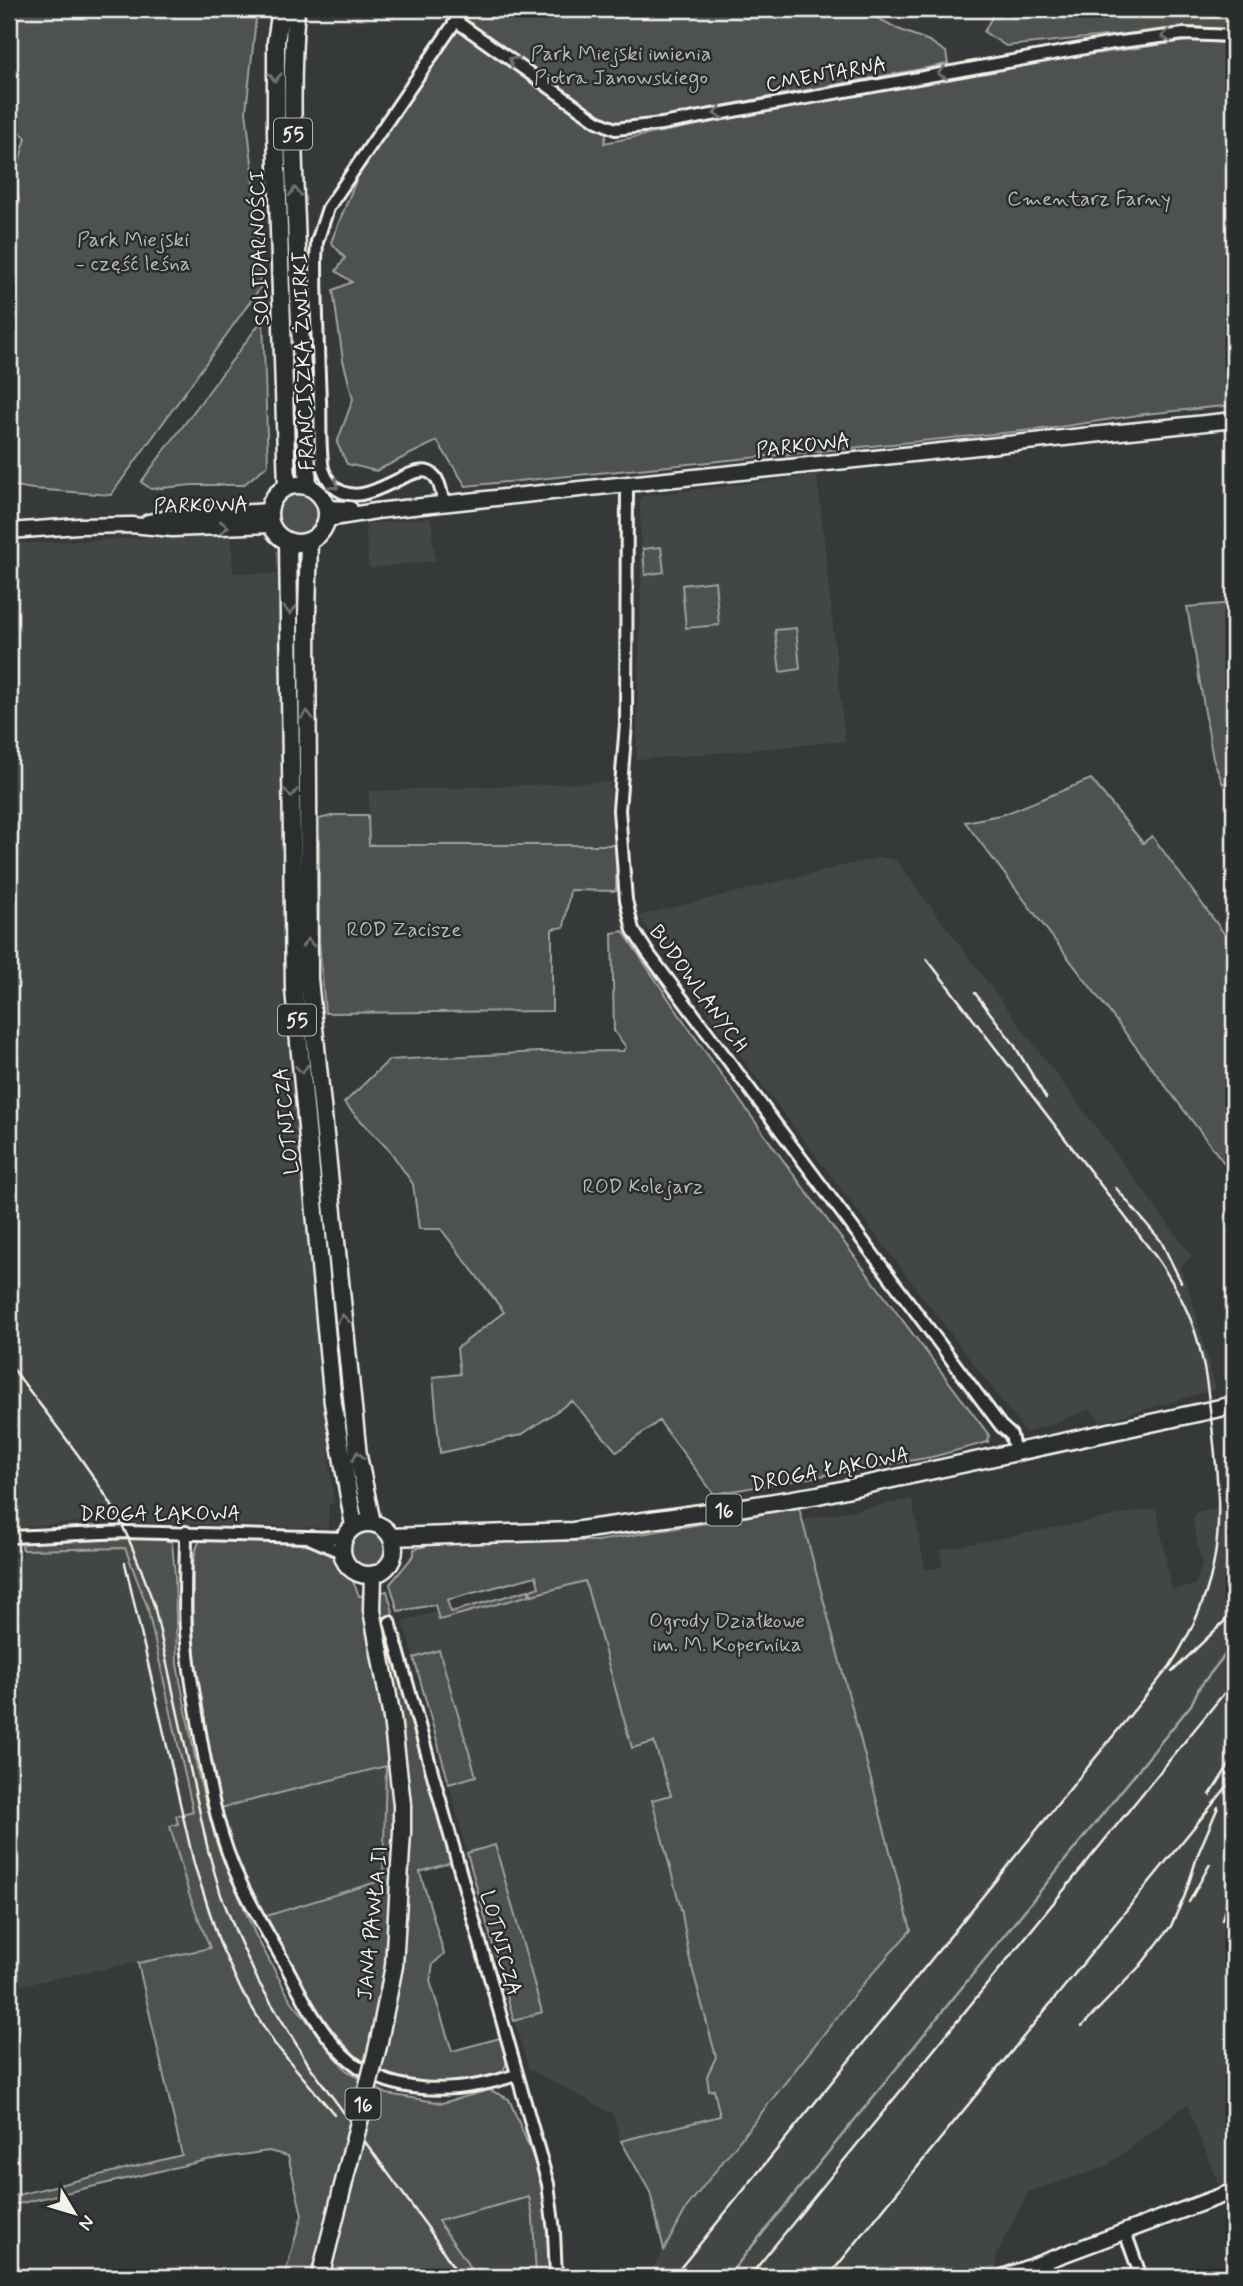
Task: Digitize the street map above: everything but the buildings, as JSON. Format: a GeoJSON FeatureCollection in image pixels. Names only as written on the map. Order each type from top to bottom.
{"type":"FeatureCollection","features":[{"type":"Feature","properties":{"kind":"main road","name":"SOLIDARNOŚCI"},"geometry":{"type":"LineString","coordinates":[[281,9],[276,42],[275,132],[287,487]]}},
{"type":"Feature","properties":{"kind":"main road","name":"SOLIDARNOŚCI"},"geometry":{"type":"LineString","coordinates":[[296,9],[291,69],[299,339],[308,486]]}},
{"type":"Feature","properties":{"kind":"main road"},"geometry":{"type":"LineString","coordinates":[[308,486],[316,491],[327,513],[321,532],[309,541],[288,542],[278,535],[270,518],[272,501],[278,492],[287,487],[308,486]]}},
{"type":"Feature","properties":{"kind":"main road","name":"LOTNICZA"},"geometry":{"type":"LineString","coordinates":[[309,541],[307,712],[310,979],[350,1387],[358,1456],[372,1523]]}},
{"type":"Feature","properties":{"kind":"main road","name":"LOTNICZA"},"geometry":{"type":"LineString","coordinates":[[288,542],[294,990],[346,1539]]}},
{"type":"Feature","properties":{"kind":"main road","name":"DROGA ŁĄKOWA"},"geometry":{"type":"LineString","coordinates":[[392,1544],[429,1537],[573,1531],[818,1495],[1234,1405]]}},
{"type":"Feature","properties":{"kind":"main road"},"geometry":{"type":"LineString","coordinates":[[366,1574],[347,1566],[346,1539],[372,1523],[380,1525],[392,1544]]}},
{"type":"Feature","properties":{"kind":"main road","name":"16"},"geometry":{"type":"LineString","coordinates":[[366,1574],[385,1569],[392,1544]]}},
{"type":"Feature","properties":{"kind":"main road","name":"JANA PAWŁA II"},"geometry":{"type":"LineString","coordinates":[[320,2277],[378,2046],[394,1966],[402,1804],[392,1718],[366,1574]]}},
{"type":"Feature","properties":{"kind":"street","name":"FRANCISZKA ŻWIRKI"},"geometry":{"type":"LineString","coordinates":[[443,504],[438,479],[423,471],[364,495],[353,496],[343,493],[326,479],[323,469],[316,260],[322,222],[328,208],[464,9]]}},
{"type":"Feature","properties":{"kind":"street","name":"CMENTARNA"},"geometry":{"type":"LineString","coordinates":[[456,21],[597,121],[615,129],[662,124],[1113,43],[1184,34],[1234,36]]}},
{"type":"Feature","properties":{"kind":"street","name":"PARKOWA"},"geometry":{"type":"LineString","coordinates":[[327,513],[376,511],[1234,420]]}},
{"type":"Feature","properties":{"kind":"street","name":"BUDOWLANYCH"},"geometry":{"type":"LineString","coordinates":[[627,484],[626,724],[619,810],[626,900],[633,930],[1011,1436],[1015,1452]]}},
{"type":"Feature","properties":{"kind":"street","name":"PARKOWA"},"geometry":{"type":"LineString","coordinates":[[9,531],[132,525],[172,529],[270,518]]}},
{"type":"Feature","properties":{"kind":"street","name":"DROGA ŁĄKOWA"},"geometry":{"type":"LineString","coordinates":[[9,1537],[186,1532],[346,1539]]}},
{"type":"Feature","properties":{"kind":"street"},"geometry":{"type":"LineString","coordinates":[[186,1532],[187,1642],[201,1740],[216,1811],[233,1866],[314,2017],[341,2053],[357,2066],[400,2085],[419,2089],[451,2089],[516,2075]]}},
{"type":"Feature","properties":{"kind":"street","name":"LOTNICZA"},"geometry":{"type":"LineString","coordinates":[[390,1622],[548,2184],[556,2277]]}},
{"type":"Feature","properties":{"kind":"street"},"geometry":{"type":"LineString","coordinates":[[1003,2277],[1019,2275],[1234,2192]]}},
{"type":"Feature","properties":{"kind":"street"},"geometry":{"type":"LineString","coordinates":[[1125,2232],[1141,2277]]}},
{"type":"Feature","properties":{"kind":"shaded area"},"geometry":{"type":"Polygon","coordinates":[[[817,475],[845,741],[636,760],[641,579],[640,499],[643,496],[817,475]]]}},
{"type":"Feature","properties":{"kind":"shaded area"},"geometry":{"type":"Polygon","coordinates":[[[431,518],[435,561],[369,568],[365,524],[431,518]]]}},
{"type":"Feature","properties":{"kind":"shaded area"},"geometry":{"type":"Polygon","coordinates":[[[231,534],[233,573],[277,574],[283,1000],[334,1503],[329,1504],[328,1528],[94,1521],[9,1528],[9,544],[231,534]]]}},
{"type":"Feature","properties":{"kind":"shaded area"},"geometry":{"type":"Polygon","coordinates":[[[610,782],[617,845],[369,845],[369,791],[610,782]]]}},
{"type":"Feature","properties":{"kind":"shaded area"},"geometry":{"type":"Polygon","coordinates":[[[880,857],[896,860],[1192,1256],[1180,1267],[1192,1299],[1216,1389],[1101,1422],[1090,1409],[1026,1433],[719,1028],[639,916],[880,857]]]}},
{"type":"Feature","properties":{"kind":"shaded area"},"geometry":{"type":"Polygon","coordinates":[[[912,1499],[925,1570],[942,1567],[940,1550],[1156,1508],[1172,1590],[1195,1585],[1202,1564],[1192,1519],[1195,1518],[1195,1513],[1228,1507],[1228,1547],[1225,1562],[1234,1572],[1234,2184],[1220,2189],[1187,2104],[1104,2168],[1028,2192],[997,2254],[997,2267],[975,2277],[646,2277],[687,2207],[863,1984],[911,1930],[802,1520],[912,1499]]]}},
{"type":"Feature","properties":{"kind":"shaded area"},"geometry":{"type":"Polygon","coordinates":[[[125,1548],[147,1606],[193,1812],[177,1816],[178,1824],[171,1826],[189,1894],[210,1948],[21,1985],[9,1949],[9,1558],[23,1557],[23,1550],[125,1548]]]}},
{"type":"Feature","properties":{"kind":"shaded area"},"geometry":{"type":"Polygon","coordinates":[[[585,1581],[632,1748],[654,1742],[671,1795],[652,1801],[716,2057],[707,2076],[710,2091],[714,2090],[720,2116],[621,2141],[613,2114],[529,2069],[514,2021],[542,2012],[495,1845],[467,1853],[449,1784],[475,1776],[438,1650],[414,1658],[403,1621],[437,1612],[440,1620],[585,1581]]]}},
{"type":"Feature","properties":{"kind":"shaded area"},"geometry":{"type":"Polygon","coordinates":[[[386,1765],[383,1880],[266,1916],[237,1861],[221,1808],[386,1765]]]}},
{"type":"Feature","properties":{"kind":"shaded area"},"geometry":{"type":"Polygon","coordinates":[[[529,2197],[533,2218],[536,2277],[474,2277],[465,2259],[438,2221],[529,2197]]]}},
{"type":"Feature","properties":{"kind":"green space","name":"Park Miejski - część leśna"},"geometry":{"type":"Polygon","coordinates":[[[9,9],[257,9],[246,111],[253,172],[260,288],[111,495],[9,485],[9,212],[19,203],[16,172],[26,138],[9,121],[9,9]]]}},
{"type":"Feature","properties":{"kind":"green space","name":"Cmentarz Farny"},"geometry":{"type":"Polygon","coordinates":[[[469,9],[861,9],[898,29],[929,41],[946,52],[948,64],[634,122],[609,124],[604,143],[1001,67],[1194,40],[1234,44],[1234,405],[1145,414],[1053,428],[466,486],[437,441],[376,471],[347,464],[337,443],[353,399],[343,360],[333,290],[352,282],[336,271],[345,258],[331,242],[363,163],[469,9]]]}},
{"type":"Feature","properties":{"kind":"green space"},"geometry":{"type":"Polygon","coordinates":[[[996,9],[1234,9],[1234,30],[1196,27],[1006,46],[984,32],[996,9]]]}},
{"type":"Feature","properties":{"kind":"green space"},"geometry":{"type":"Polygon","coordinates":[[[263,319],[268,465],[243,485],[193,485],[151,489],[141,482],[263,319]]]}},
{"type":"Feature","properties":{"kind":"green space"},"geometry":{"type":"Polygon","coordinates":[[[298,493],[313,499],[319,514],[313,529],[298,535],[283,529],[277,514],[283,499],[298,493]]]}},
{"type":"Feature","properties":{"kind":"green space"},"geometry":{"type":"Polygon","coordinates":[[[661,547],[664,572],[645,575],[643,549],[661,547]]]}},
{"type":"Feature","properties":{"kind":"green space"},"geometry":{"type":"Polygon","coordinates":[[[715,581],[719,625],[686,628],[682,585],[715,581]]]}},
{"type":"Feature","properties":{"kind":"green space"},"geometry":{"type":"Polygon","coordinates":[[[1234,603],[1234,777],[1223,784],[1213,759],[1187,607],[1234,603]]]}},
{"type":"Feature","properties":{"kind":"green space"},"geometry":{"type":"Polygon","coordinates":[[[796,628],[800,669],[780,672],[775,630],[796,628]]]}},
{"type":"Feature","properties":{"kind":"green space"},"geometry":{"type":"Polygon","coordinates":[[[1091,779],[1143,843],[1152,836],[1234,947],[1234,1176],[965,822],[1005,814],[1091,779]]]}},
{"type":"Feature","properties":{"kind":"green space","name":"ROD Zacisze"},"geometry":{"type":"Polygon","coordinates":[[[335,815],[368,815],[369,845],[617,845],[616,891],[570,890],[564,927],[552,929],[552,1011],[325,1013],[319,940],[319,819],[335,815]]]}},
{"type":"Feature","properties":{"kind":"green space","name":"ROD Kolejarz"},"geometry":{"type":"Polygon","coordinates":[[[623,931],[756,1123],[989,1435],[988,1442],[932,1457],[714,1494],[659,1421],[617,1452],[572,1401],[521,1435],[440,1453],[433,1377],[460,1374],[457,1348],[504,1312],[441,1229],[419,1229],[413,1184],[390,1151],[344,1103],[389,1060],[540,1052],[623,1051],[626,1047],[614,1031],[612,933],[623,931]]]}},
{"type":"Feature","properties":{"kind":"green space","name":"Ogrody Działkowe im. M. Kopernika"},"geometry":{"type":"Polygon","coordinates":[[[799,1508],[911,1930],[863,1984],[687,2207],[664,2250],[650,2192],[621,2141],[720,2116],[714,2090],[709,2091],[707,2076],[716,2057],[652,1800],[671,1795],[654,1742],[632,1748],[585,1581],[532,1595],[530,1590],[539,1587],[536,1576],[447,1600],[451,1612],[528,1590],[530,1595],[439,1620],[435,1605],[398,1611],[390,1584],[414,1555],[414,1549],[442,1542],[543,1538],[543,1541],[597,1541],[799,1508]]]}},
{"type":"Feature","properties":{"kind":"green space"},"geometry":{"type":"Polygon","coordinates":[[[368,1528],[383,1534],[389,1549],[383,1564],[368,1570],[353,1564],[347,1549],[353,1534],[368,1528]]]}},
{"type":"Feature","properties":{"kind":"green space"},"geometry":{"type":"Polygon","coordinates":[[[157,1538],[172,1542],[177,1664],[199,1778],[217,1844],[255,1934],[290,1999],[346,2070],[387,2094],[442,2103],[490,2090],[509,2099],[537,2166],[548,2210],[549,2277],[536,2277],[533,2218],[529,2197],[438,2221],[465,2259],[474,2277],[284,2277],[302,2215],[288,2156],[269,2151],[207,2160],[9,2206],[9,2197],[182,2155],[138,1963],[210,1948],[189,1894],[170,1826],[178,1824],[176,1816],[193,1811],[147,1606],[125,1548],[23,1550],[21,1543],[157,1538]]]}},
{"type":"Feature","properties":{"kind":"green space"},"geometry":{"type":"Polygon","coordinates":[[[211,1538],[273,1541],[320,1549],[341,1562],[359,1596],[387,1591],[393,1612],[387,1622],[394,1656],[452,1862],[420,1872],[444,1954],[433,1964],[430,1981],[452,2051],[500,2038],[506,2066],[500,2073],[468,2080],[434,2082],[400,2078],[369,2066],[342,2042],[295,1971],[266,1916],[383,1880],[386,1766],[221,1808],[200,1701],[193,1620],[195,1553],[200,1540],[211,1538]]]}},
{"type":"Feature","properties":{"kind":"green space"},"geometry":{"type":"Polygon","coordinates":[[[439,1650],[476,1776],[449,1784],[414,1658],[439,1650]]]}},
{"type":"Feature","properties":{"kind":"green space"},"geometry":{"type":"Polygon","coordinates":[[[495,1845],[542,2012],[514,2021],[467,1853],[495,1845]]]}},
{"type":"Feature","properties":{"kind":"waterway"},"geometry":{"type":"LineString","coordinates":[[1233,1421],[1234,1428]]}},
{"type":"Feature","properties":{"kind":"waterway"},"geometry":{"type":"LineString","coordinates":[[724,2277],[732,2271],[1191,1705],[1199,1688],[1234,1643]]}},
{"type":"Feature","properties":{"kind":"railway"},"geometry":{"type":"LineString","coordinates":[[673,2277],[1170,1666],[1201,1606],[1216,1550],[1218,1492],[1209,1401],[1197,1337],[1181,1299],[1156,1257],[927,959]]}},
{"type":"Feature","properties":{"kind":"railway"},"geometry":{"type":"LineString","coordinates":[[975,993],[1013,1043],[1046,1098]]}},
{"type":"Feature","properties":{"kind":"railway"},"geometry":{"type":"LineString","coordinates":[[1116,1188],[1161,1241],[1181,1282]]}},
{"type":"Feature","properties":{"kind":"railway"},"geometry":{"type":"LineString","coordinates":[[9,1363],[78,1454],[103,1492],[121,1522],[136,1557],[154,1605],[208,1850],[221,1895],[259,1983],[309,2065],[428,2228],[460,2277]]}},
{"type":"Feature","properties":{"kind":"railway"},"geometry":{"type":"LineString","coordinates":[[125,1563],[194,1864],[220,1944],[241,1990],[274,2043],[334,2114]]}},
{"type":"Feature","properties":{"kind":"railway"},"geometry":{"type":"LineString","coordinates":[[1172,1672],[1234,1612]]}},
{"type":"Feature","properties":{"kind":"railway"},"geometry":{"type":"LineString","coordinates":[[749,2277],[1234,1681]]}},
{"type":"Feature","properties":{"kind":"railway"},"geometry":{"type":"LineString","coordinates":[[1210,1795],[1234,1757]]}},
{"type":"Feature","properties":{"kind":"railway"},"geometry":{"type":"LineString","coordinates":[[828,2277],[1234,1778]]}},
{"type":"Feature","properties":{"kind":"railway"},"geometry":{"type":"LineString","coordinates":[[1082,2026],[1140,1966],[1171,1926],[1218,1807]]}},
{"type":"Feature","properties":{"kind":"railway"},"geometry":{"type":"LineString","coordinates":[[1189,1902],[1210,1864]]}},
{"type":"Feature","properties":{"kind":"railway"},"geometry":{"type":"LineString","coordinates":[[1222,1920],[1234,1875]]}},
{"type":"Feature","properties":{"kind":"park label","name":"Park Miejski imienia Piotra Janowskiego"},"geometry":{"type":"Point","coordinates":[621,65]}}]}
